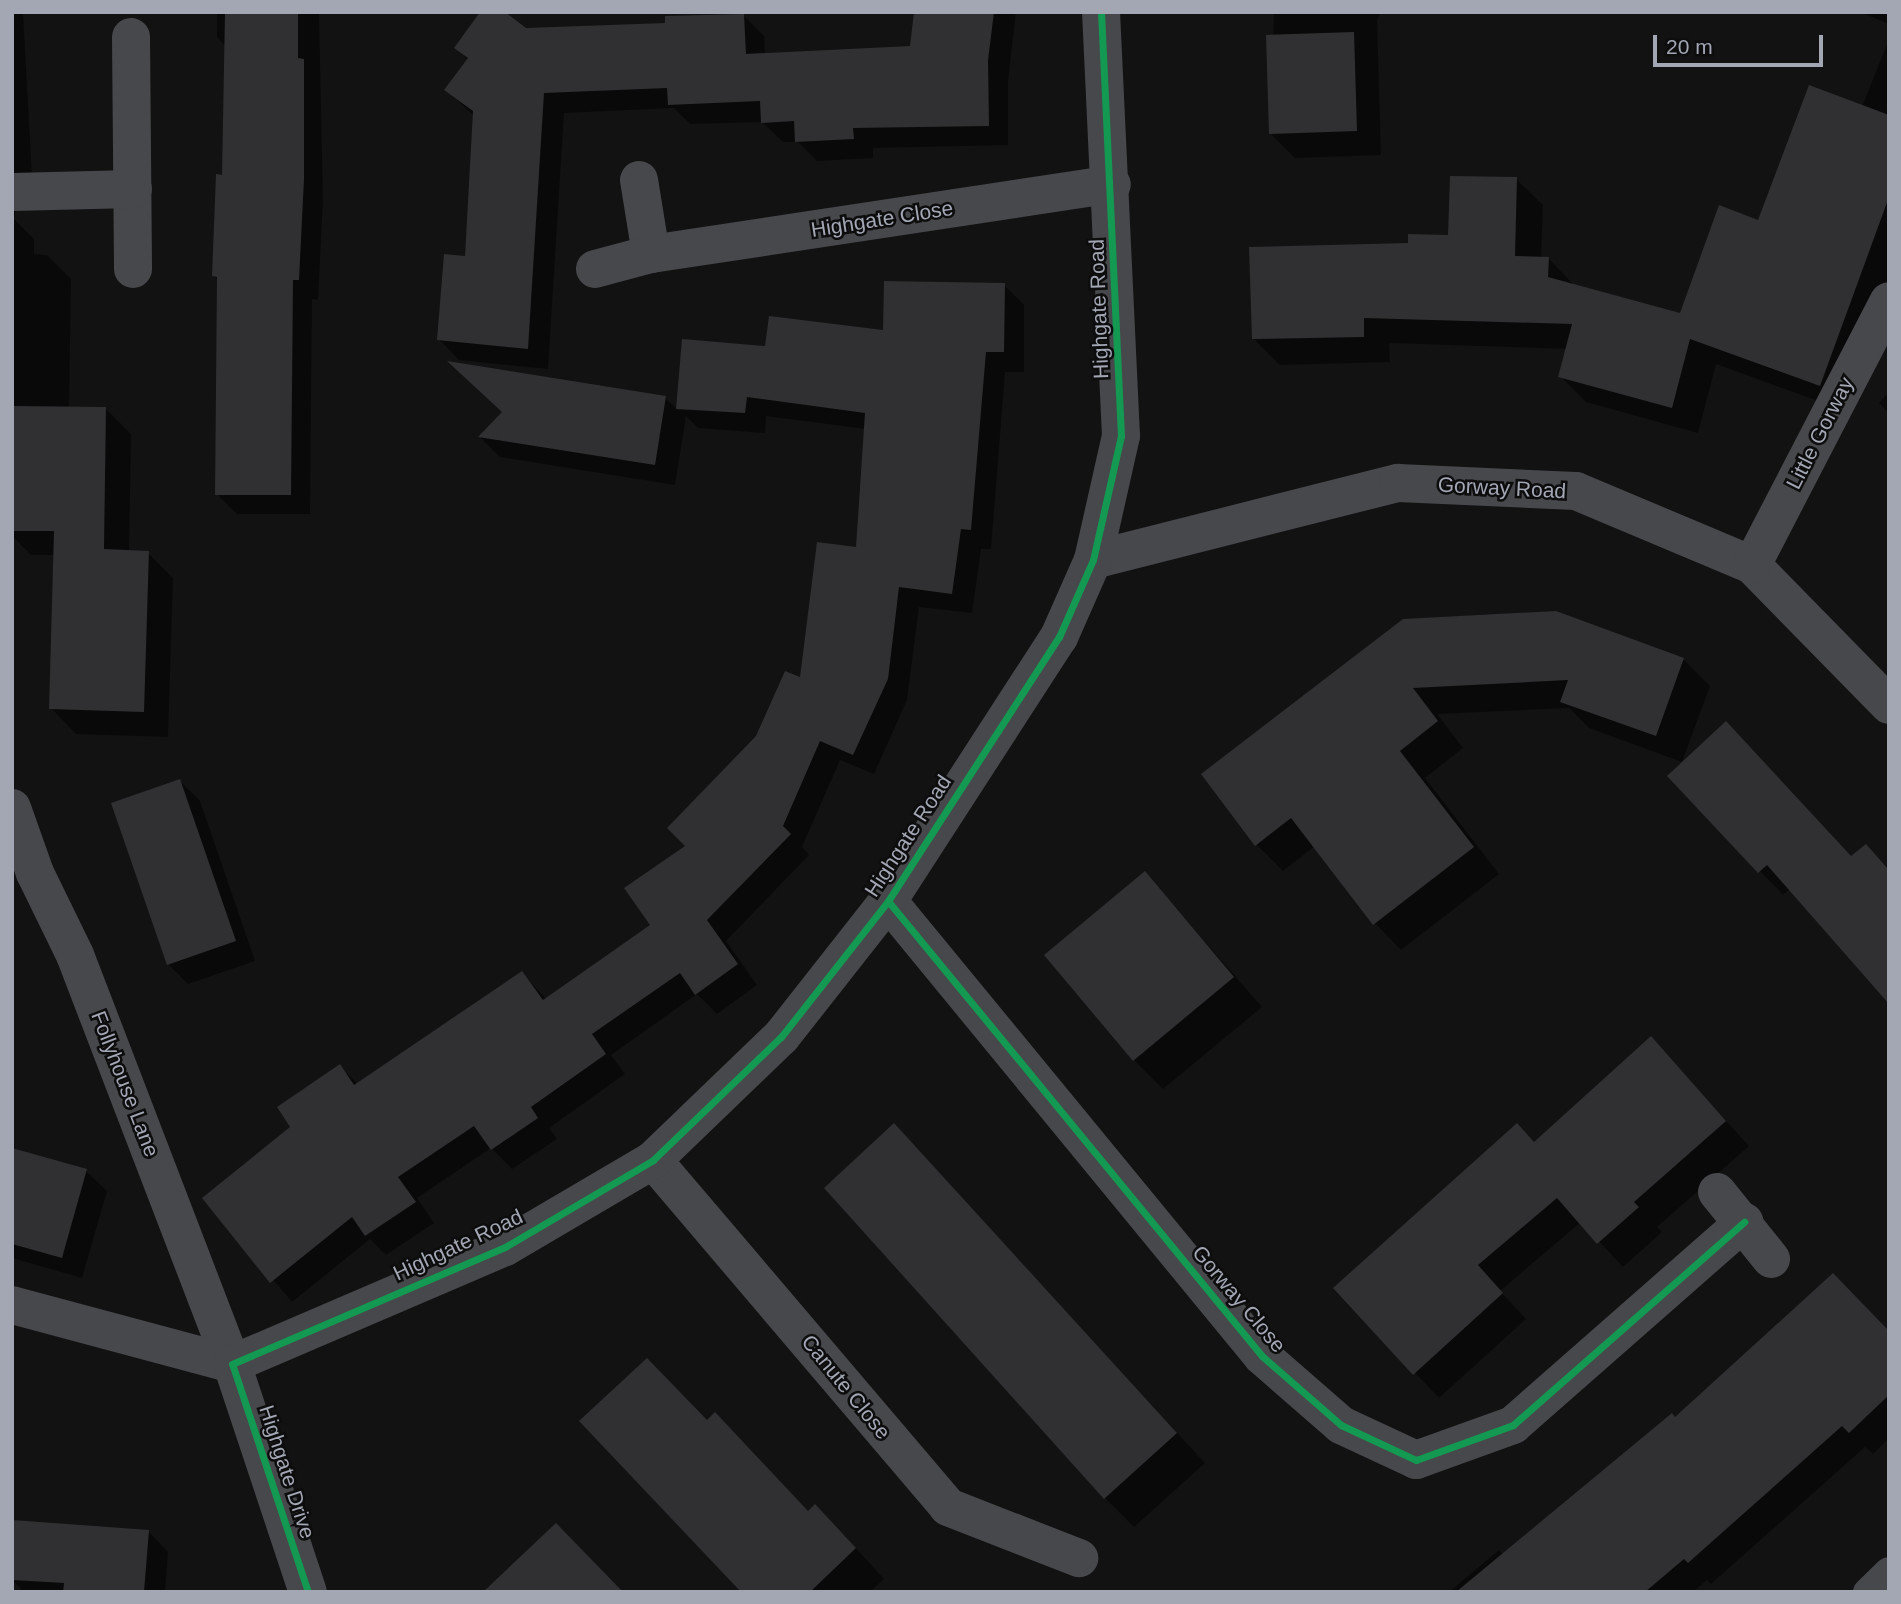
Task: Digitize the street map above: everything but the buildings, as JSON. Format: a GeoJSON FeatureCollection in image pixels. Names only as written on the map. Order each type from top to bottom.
{"type":"FeatureCollection","features":[{"type":"Feature","properties":{"kind":"street","name":"Highgate Road"},"geometry":{"type":"LineString","coordinates":[[232,1364],[505,1247],[653,1160],[781,1037],[888,901],[1059,637],[1093,560],[1121,436],[1112,184],[1101,12]]}},
{"type":"Feature","properties":{"kind":"street"},"geometry":{"type":"LineString","coordinates":[[131,37],[133,269]]}},
{"type":"Feature","properties":{"kind":"street"},"geometry":{"type":"LineString","coordinates":[[639,180],[651,254]]}},
{"type":"Feature","properties":{"kind":"street","name":"Highgate Close"},"geometry":{"type":"LineString","coordinates":[[595,269],[651,254],[1112,184]]}},
{"type":"Feature","properties":{"kind":"street"},"geometry":{"type":"LineString","coordinates":[[12,192],[133,189]]}},
{"type":"Feature","properties":{"kind":"street","name":"Little Gorway"},"geometry":{"type":"LineString","coordinates":[[1752,565],[1889,301]]}},
{"type":"Feature","properties":{"kind":"street","name":"Gorway Road"},"geometry":{"type":"LineString","coordinates":[[1093,560],[1398,483],[1576,491],[1752,565],[1889,705]]}},
{"type":"Feature","properties":{"kind":"street","name":"Follyhouse Lane"},"geometry":{"type":"LineString","coordinates":[[12,808],[35,873],[75,954],[232,1364]]}},
{"type":"Feature","properties":{"kind":"street","name":"Gorway Close"},"geometry":{"type":"LineString","coordinates":[[888,901],[1262,1356],[1341,1425],[1416,1460],[1513,1425],[1744,1222]]}},
{"type":"Feature","properties":{"kind":"street","name":"Canute Close"},"geometry":{"type":"LineString","coordinates":[[653,1160],[948,1507],[1079,1558]]}},
{"type":"Feature","properties":{"kind":"street"},"geometry":{"type":"LineString","coordinates":[[1717,1192],[1744,1222],[1771,1259]]}},
{"type":"Feature","properties":{"kind":"street"},"geometry":{"type":"LineString","coordinates":[[12,1305],[232,1364]]}},
{"type":"Feature","properties":{"kind":"street","name":"Highgate Drive"},"geometry":{"type":"LineString","coordinates":[[232,1364],[308,1592]]}},
{"type":"Feature","properties":{"kind":"lane"},"geometry":{"type":"LineString","coordinates":[[1867,1592],[1889,1571]]}},
{"type":"Feature","properties":{"kind":"cycle path"},"geometry":{"type":"LineString","coordinates":[[308,1592],[232,1364],[505,1247],[653,1160],[781,1037],[888,901],[1059,637],[1093,560],[1121,436],[1101,12]]}},
{"type":"Feature","properties":{"kind":"cycle path"},"geometry":{"type":"LineString","coordinates":[[888,901],[1262,1356],[1341,1425],[1416,1460],[1513,1425],[1744,1222]]}}]}
